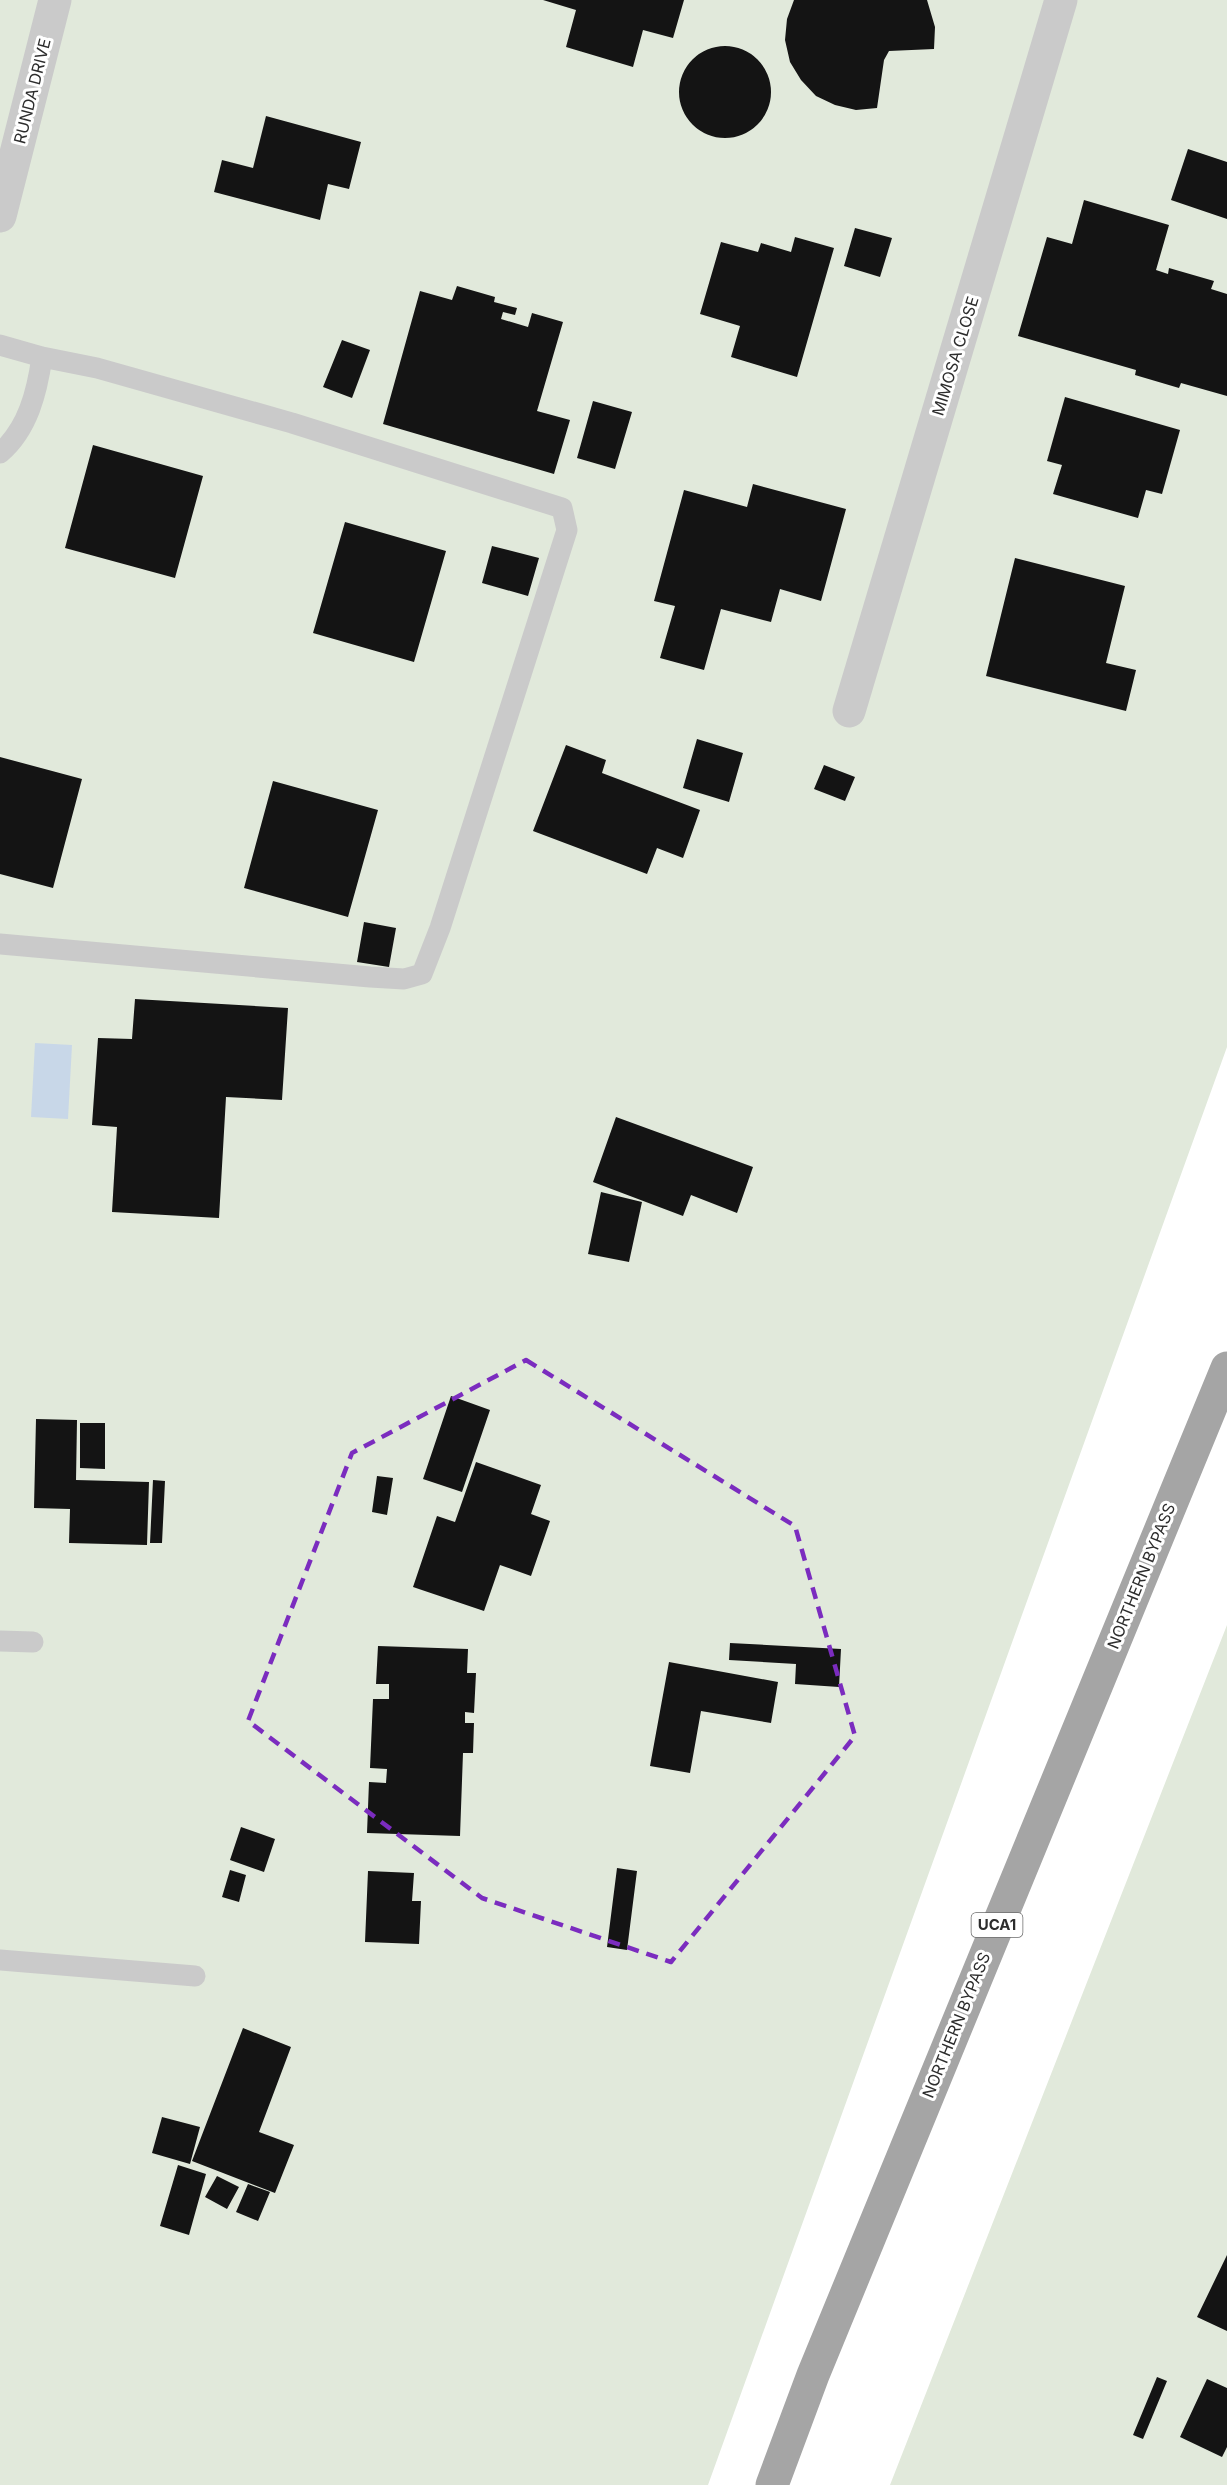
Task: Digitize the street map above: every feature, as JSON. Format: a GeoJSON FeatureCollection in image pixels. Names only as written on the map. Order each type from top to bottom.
{"type":"FeatureCollection","features":[{"type":"Feature","properties":{"kind":"main road","name":"NORTHERN BYPASS"},"geometry":{"type":"LineString","coordinates":[[772,2485],[813,2375],[1227,1368]]}},
{"type":"Feature","properties":{"kind":"street","name":"RUNDA DRIVE"},"geometry":{"type":"LineString","coordinates":[[0,216],[55,0]]}},
{"type":"Feature","properties":{"kind":"street","name":"MIMOSA CLOSE"},"geometry":{"type":"LineString","coordinates":[[849,711],[1061,0]]}},
{"type":"Feature","properties":{"kind":"lane"},"geometry":{"type":"LineString","coordinates":[[0,345],[42,357],[97,368],[292,423],[562,507],[567,530],[440,928],[422,974],[404,979],[370,977],[0,944]]}},
{"type":"Feature","properties":{"kind":"lane"},"geometry":{"type":"LineString","coordinates":[[0,453],[23,425],[38,387],[42,357]]}},
{"type":"Feature","properties":{"kind":"lane"},"geometry":{"type":"LineString","coordinates":[[0,1641],[33,1642]]}},
{"type":"Feature","properties":{"kind":"lane"},"geometry":{"type":"LineString","coordinates":[[0,1960],[195,1976]]}},
{"type":"Feature","properties":{"kind":"highlighted area"},"geometry":{"type":"Polygon","coordinates":[[[526,1360],[795,1526],[855,1736],[671,1962],[482,1898],[248,1721],[352,1453],[526,1360]]]}},
{"type":"Feature","properties":{"kind":"shaded area"},"geometry":{"type":"Polygon","coordinates":[[[0,0],[1227,0],[1227,1047],[708,2485],[0,2485],[0,0]]]}},
{"type":"Feature","properties":{"kind":"shaded area"},"geometry":{"type":"Polygon","coordinates":[[[1227,1625],[1227,2485],[890,2485],[1227,1625]]]}},
{"type":"Feature","properties":{"kind":"water"},"geometry":{"type":"Polygon","coordinates":[[[35,1043],[72,1045],[68,1119],[31,1117],[35,1043]]]}},
{"type":"Feature","properties":{"kind":"building"},"geometry":{"type":"Polygon","coordinates":[[[543,0],[684,0],[673,38],[643,30],[633,67],[566,47],[576,10],[543,0]]]}},
{"type":"Feature","properties":{"kind":"building"},"geometry":{"type":"Polygon","coordinates":[[[794,0],[927,0],[935,27],[934,49],[889,51],[884,60],[877,108],[856,110],[835,105],[816,96],[801,80],[790,62],[785,40],[787,19],[794,0]]]}},
{"type":"Feature","properties":{"kind":"building"},"geometry":{"type":"Polygon","coordinates":[[[716,46],[734,46],[751,53],[764,66],[771,83],[771,101],[764,118],[751,131],[734,138],[716,138],[699,131],[686,118],[679,101],[679,83],[686,66],[699,53],[716,46]]]}},
{"type":"Feature","properties":{"kind":"building"},"geometry":{"type":"Polygon","coordinates":[[[266,116],[361,142],[349,189],[328,184],[320,220],[214,192],[222,160],[253,168],[266,116]]]}},
{"type":"Feature","properties":{"kind":"building"},"geometry":{"type":"Polygon","coordinates":[[[1188,149],[1227,162],[1227,219],[1171,200],[1188,149]]]}},
{"type":"Feature","properties":{"kind":"building"},"geometry":{"type":"Polygon","coordinates":[[[1084,200],[1169,225],[1156,270],[1168,274],[1169,268],[1214,281],[1211,289],[1227,294],[1227,396],[1181,383],[1179,388],[1135,375],[1136,370],[1018,336],[1047,237],[1072,244],[1084,200]]]}},
{"type":"Feature","properties":{"kind":"building"},"geometry":{"type":"Polygon","coordinates":[[[855,228],[892,238],[880,277],[844,266],[855,228]]]}},
{"type":"Feature","properties":{"kind":"building"},"geometry":{"type":"Polygon","coordinates":[[[795,237],[834,248],[797,377],[731,357],[740,326],[700,314],[721,242],[758,252],[761,243],[791,252],[795,237]]]}},
{"type":"Feature","properties":{"kind":"building"},"geometry":{"type":"Polygon","coordinates":[[[457,286],[495,297],[494,302],[517,308],[515,315],[503,312],[501,319],[528,327],[532,313],[563,322],[537,411],[570,420],[554,474],[383,424],[420,291],[452,300],[457,286]]]}},
{"type":"Feature","properties":{"kind":"building"},"geometry":{"type":"Polygon","coordinates":[[[342,340],[370,350],[352,398],[323,387],[342,340]]]}},
{"type":"Feature","properties":{"kind":"building"},"geometry":{"type":"Polygon","coordinates":[[[1065,397],[1180,430],[1162,494],[1146,490],[1138,518],[1053,494],[1062,465],[1047,461],[1065,397]]]}},
{"type":"Feature","properties":{"kind":"building"},"geometry":{"type":"Polygon","coordinates":[[[593,401],[632,412],[615,469],[577,458],[593,401]]]}},
{"type":"Feature","properties":{"kind":"building"},"geometry":{"type":"Polygon","coordinates":[[[93,445],[203,476],[175,578],[65,548],[93,445]]]}},
{"type":"Feature","properties":{"kind":"building"},"geometry":{"type":"Polygon","coordinates":[[[753,484],[846,509],[821,601],[780,589],[771,622],[721,609],[704,670],[660,658],[675,606],[654,601],[684,490],[747,507],[753,484]]]}},
{"type":"Feature","properties":{"kind":"building"},"geometry":{"type":"Polygon","coordinates":[[[345,522],[446,551],[414,662],[313,633],[345,522]]]}},
{"type":"Feature","properties":{"kind":"building"},"geometry":{"type":"Polygon","coordinates":[[[492,546],[539,558],[528,596],[482,583],[492,546]]]}},
{"type":"Feature","properties":{"kind":"building"},"geometry":{"type":"Polygon","coordinates":[[[1015,558],[1125,586],[1106,663],[1136,670],[1126,711],[986,676],[1015,558]]]}},
{"type":"Feature","properties":{"kind":"building"},"geometry":{"type":"Polygon","coordinates":[[[697,739],[743,753],[729,802],[683,788],[697,739]]]}},
{"type":"Feature","properties":{"kind":"building"},"geometry":{"type":"Polygon","coordinates":[[[566,745],[606,760],[602,773],[700,810],[683,858],[657,848],[647,874],[533,831],[566,745]]]}},
{"type":"Feature","properties":{"kind":"building"},"geometry":{"type":"Polygon","coordinates":[[[0,757],[82,779],[53,888],[0,874],[0,757]]]}},
{"type":"Feature","properties":{"kind":"building"},"geometry":{"type":"Polygon","coordinates":[[[824,765],[855,777],[845,801],[814,789],[824,765]]]}},
{"type":"Feature","properties":{"kind":"building"},"geometry":{"type":"Polygon","coordinates":[[[273,781],[378,810],[348,917],[244,888],[273,781]]]}},
{"type":"Feature","properties":{"kind":"building"},"geometry":{"type":"Polygon","coordinates":[[[364,922],[396,928],[389,967],[357,962],[364,922]]]}},
{"type":"Feature","properties":{"kind":"building"},"geometry":{"type":"Polygon","coordinates":[[[135,999],[288,1008],[282,1100],[226,1097],[219,1218],[112,1212],[117,1127],[92,1125],[98,1038],[132,1039],[135,999]]]}},
{"type":"Feature","properties":{"kind":"building"},"geometry":{"type":"Polygon","coordinates":[[[616,1117],[753,1167],[737,1213],[691,1195],[683,1216],[593,1182],[616,1117]]]}},
{"type":"Feature","properties":{"kind":"building"},"geometry":{"type":"Polygon","coordinates":[[[601,1192],[642,1202],[629,1262],[588,1254],[601,1192]]]}},
{"type":"Feature","properties":{"kind":"building"},"geometry":{"type":"Polygon","coordinates":[[[451,1396],[490,1410],[462,1492],[423,1479],[451,1396]]]}},
{"type":"Feature","properties":{"kind":"building"},"geometry":{"type":"Polygon","coordinates":[[[36,1419],[77,1420],[76,1480],[149,1482],[147,1545],[69,1543],[70,1509],[34,1508],[36,1419]]]}},
{"type":"Feature","properties":{"kind":"building"},"geometry":{"type":"Polygon","coordinates":[[[80,1423],[105,1423],[105,1469],[80,1468],[80,1423]]]}},
{"type":"Feature","properties":{"kind":"building"},"geometry":{"type":"Polygon","coordinates":[[[476,1462],[541,1485],[531,1514],[550,1521],[531,1576],[500,1565],[484,1611],[413,1587],[437,1516],[455,1522],[476,1462]]]}},
{"type":"Feature","properties":{"kind":"building"},"geometry":{"type":"Polygon","coordinates":[[[377,1476],[393,1478],[387,1515],[372,1512],[377,1476]]]}},
{"type":"Feature","properties":{"kind":"building"},"geometry":{"type":"Polygon","coordinates":[[[153,1480],[165,1481],[162,1543],[150,1543],[153,1480]]]}},
{"type":"Feature","properties":{"kind":"building"},"geometry":{"type":"Polygon","coordinates":[[[730,1643],[841,1649],[839,1687],[795,1684],[796,1664],[729,1660],[730,1643]]]}},
{"type":"Feature","properties":{"kind":"building"},"geometry":{"type":"Polygon","coordinates":[[[378,1646],[468,1649],[467,1673],[476,1673],[474,1713],[465,1712],[465,1723],[474,1723],[473,1753],[463,1753],[460,1836],[367,1833],[369,1782],[386,1783],[387,1769],[370,1768],[373,1699],[389,1699],[389,1684],[376,1684],[378,1646]]]}},
{"type":"Feature","properties":{"kind":"building"},"geometry":{"type":"Polygon","coordinates":[[[669,1662],[778,1682],[771,1723],[701,1711],[690,1773],[650,1766],[669,1662]]]}},
{"type":"Feature","properties":{"kind":"building"},"geometry":{"type":"Polygon","coordinates":[[[241,1827],[275,1839],[264,1872],[230,1860],[241,1827]]]}},
{"type":"Feature","properties":{"kind":"building"},"geometry":{"type":"Polygon","coordinates":[[[617,1868],[637,1871],[627,1950],[607,1947],[617,1868]]]}},
{"type":"Feature","properties":{"kind":"building"},"geometry":{"type":"Polygon","coordinates":[[[230,1870],[246,1875],[239,1902],[222,1897],[230,1870]]]}},
{"type":"Feature","properties":{"kind":"building"},"geometry":{"type":"Polygon","coordinates":[[[368,1871],[414,1873],[412,1901],[421,1901],[419,1944],[365,1942],[368,1871]]]}},
{"type":"Feature","properties":{"kind":"building"},"geometry":{"type":"Polygon","coordinates":[[[243,2028],[291,2047],[259,2132],[294,2145],[275,2193],[192,2161],[243,2028]]]}},
{"type":"Feature","properties":{"kind":"building"},"geometry":{"type":"Polygon","coordinates":[[[162,2117],[200,2127],[190,2164],[152,2153],[162,2117]]]}},
{"type":"Feature","properties":{"kind":"building"},"geometry":{"type":"Polygon","coordinates":[[[178,2165],[206,2174],[189,2235],[160,2226],[178,2165]]]}},
{"type":"Feature","properties":{"kind":"building"},"geometry":{"type":"Polygon","coordinates":[[[217,2176],[239,2187],[227,2209],[205,2197],[217,2176]]]}},
{"type":"Feature","properties":{"kind":"building"},"geometry":{"type":"Polygon","coordinates":[[[248,2184],[270,2192],[258,2221],[236,2212],[248,2184]]]}},
{"type":"Feature","properties":{"kind":"building"},"geometry":{"type":"Polygon","coordinates":[[[1227,2255],[1227,2331],[1197,2317],[1227,2255]]]}},
{"type":"Feature","properties":{"kind":"building"},"geometry":{"type":"Polygon","coordinates":[[[1157,2377],[1167,2381],[1143,2439],[1133,2435],[1157,2377]]]}},
{"type":"Feature","properties":{"kind":"building"},"geometry":{"type":"Polygon","coordinates":[[[1207,2379],[1227,2388],[1227,2447],[1222,2457],[1180,2437],[1207,2379]]]}}]}
